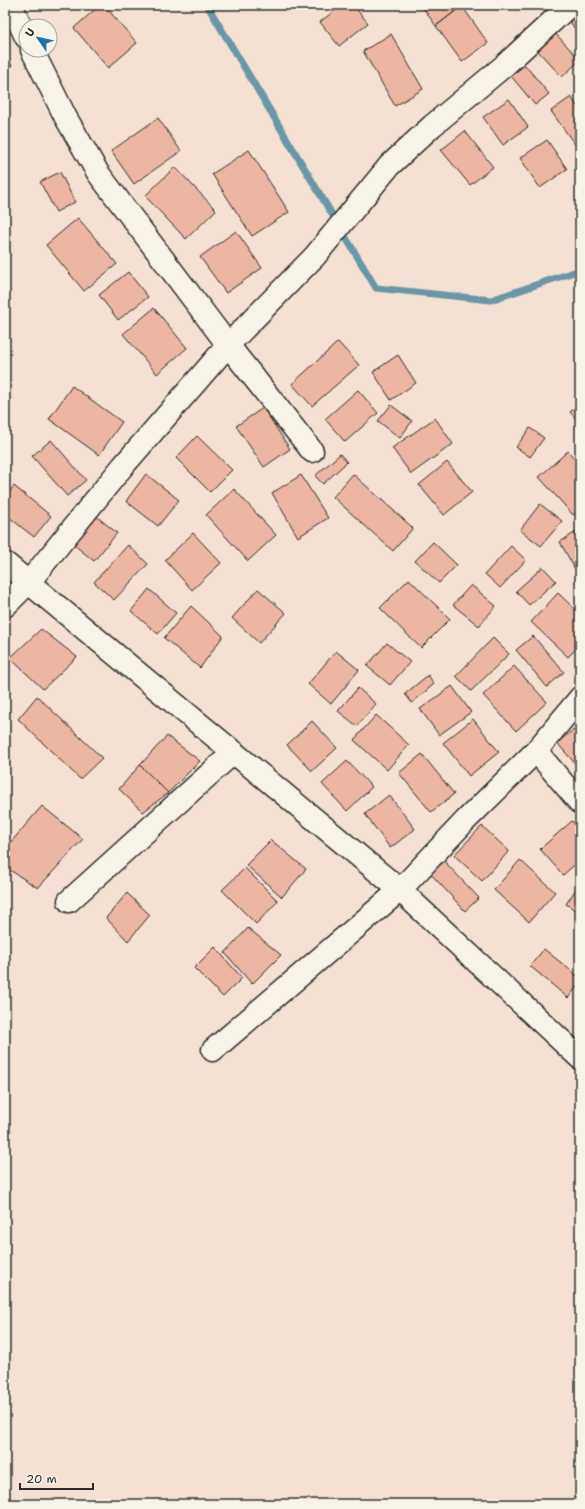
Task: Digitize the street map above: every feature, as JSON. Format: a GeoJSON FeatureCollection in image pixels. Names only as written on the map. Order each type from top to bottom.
{"type":"FeatureCollection","features":[{"type":"Feature","properties":{"kind":"street"},"geometry":{"type":"LineString","coordinates":[[12,5],[18,19]]}},
{"type":"Feature","properties":{"kind":"street"},"geometry":{"type":"LineString","coordinates":[[5,606],[29,582],[123,466],[228,345],[315,256],[390,165],[426,131],[505,65],[570,5]]}},
{"type":"Feature","properties":{"kind":"street"},"geometry":{"type":"LineString","coordinates":[[36,58],[66,118],[98,173],[228,345],[312,450]]}},
{"type":"Feature","properties":{"kind":"street"},"geometry":{"type":"LineString","coordinates":[[5,563],[400,890],[580,1058]]}},
{"type":"Feature","properties":{"kind":"street"},"geometry":{"type":"LineString","coordinates":[[213,1050],[400,890],[466,820],[536,751],[580,698]]}},
{"type":"Feature","properties":{"kind":"street"},"geometry":{"type":"LineString","coordinates":[[536,751],[580,803]]}},
{"type":"Feature","properties":{"kind":"street"},"geometry":{"type":"LineString","coordinates":[[69,901],[234,752]]}},
{"type":"Feature","properties":{"kind":"building"},"geometry":{"type":"Polygon","coordinates":[[[100,5],[104,5],[137,43],[108,68],[74,28],[100,5]]]}},
{"type":"Feature","properties":{"kind":"building"},"geometry":{"type":"Polygon","coordinates":[[[342,5],[353,5],[368,23],[339,46],[320,22],[342,5]]]}},
{"type":"Feature","properties":{"kind":"building"},"geometry":{"type":"Polygon","coordinates":[[[421,5],[461,5],[462,6],[436,26],[421,5]]]}},
{"type":"Feature","properties":{"kind":"building"},"geometry":{"type":"Polygon","coordinates":[[[462,6],[488,43],[462,62],[436,26],[462,6]]]}},
{"type":"Feature","properties":{"kind":"building"},"geometry":{"type":"Polygon","coordinates":[[[580,6],[580,37],[566,15],[580,6]]]}},
{"type":"Feature","properties":{"kind":"building"},"geometry":{"type":"Polygon","coordinates":[[[555,33],[580,60],[562,77],[537,50],[555,33]]]}},
{"type":"Feature","properties":{"kind":"building"},"geometry":{"type":"Polygon","coordinates":[[[391,34],[423,89],[395,106],[363,51],[391,34]]]}},
{"type":"Feature","properties":{"kind":"building"},"geometry":{"type":"Polygon","coordinates":[[[5,52],[12,66],[5,70],[5,52]]]}},
{"type":"Feature","properties":{"kind":"building"},"geometry":{"type":"Polygon","coordinates":[[[525,65],[549,94],[535,105],[511,76],[525,65]]]}},
{"type":"Feature","properties":{"kind":"building"},"geometry":{"type":"Polygon","coordinates":[[[571,97],[580,110],[580,144],[576,146],[551,111],[571,97]]]}},
{"type":"Feature","properties":{"kind":"building"},"geometry":{"type":"Polygon","coordinates":[[[509,99],[528,127],[503,145],[483,117],[509,99]]]}},
{"type":"Feature","properties":{"kind":"building"},"geometry":{"type":"Polygon","coordinates":[[[158,118],[181,151],[134,184],[111,151],[158,118]]]}},
{"type":"Feature","properties":{"kind":"building"},"geometry":{"type":"Polygon","coordinates":[[[465,131],[493,167],[470,185],[441,150],[465,131]]]}},
{"type":"Feature","properties":{"kind":"building"},"geometry":{"type":"Polygon","coordinates":[[[547,140],[567,169],[540,188],[520,158],[547,140]]]}},
{"type":"Feature","properties":{"kind":"building"},"geometry":{"type":"Polygon","coordinates":[[[249,150],[289,212],[252,236],[212,174],[249,150]]]}},
{"type":"Feature","properties":{"kind":"building"},"geometry":{"type":"Polygon","coordinates":[[[175,167],[216,210],[186,239],[145,196],[175,167]]]}},
{"type":"Feature","properties":{"kind":"building"},"geometry":{"type":"Polygon","coordinates":[[[60,172],[75,202],[56,212],[40,182],[60,172]]]}},
{"type":"Feature","properties":{"kind":"building"},"geometry":{"type":"Polygon","coordinates":[[[78,218],[117,264],[84,291],[46,245],[78,218]]]}},
{"type":"Feature","properties":{"kind":"building"},"geometry":{"type":"Polygon","coordinates":[[[236,231],[262,268],[226,293],[200,257],[236,231]]]}},
{"type":"Feature","properties":{"kind":"building"},"geometry":{"type":"Polygon","coordinates":[[[128,272],[148,297],[118,320],[99,295],[128,272]]]}},
{"type":"Feature","properties":{"kind":"building"},"geometry":{"type":"Polygon","coordinates":[[[154,308],[187,348],[157,374],[123,334],[154,308]]]}},
{"type":"Feature","properties":{"kind":"building"},"geometry":{"type":"Polygon","coordinates":[[[338,342],[359,365],[312,406],[292,384],[338,342]]]}},
{"type":"Feature","properties":{"kind":"building"},"geometry":{"type":"Polygon","coordinates":[[[398,355],[416,383],[391,400],[373,372],[398,355]]]}},
{"type":"Feature","properties":{"kind":"building"},"geometry":{"type":"Polygon","coordinates":[[[72,386],[122,422],[99,455],[49,419],[72,386]]]}},
{"type":"Feature","properties":{"kind":"building"},"geometry":{"type":"Polygon","coordinates":[[[358,390],[378,413],[345,442],[325,419],[358,390]]]}},
{"type":"Feature","properties":{"kind":"building"},"geometry":{"type":"Polygon","coordinates":[[[580,404],[580,423],[570,412],[580,404]]]}},
{"type":"Feature","properties":{"kind":"building"},"geometry":{"type":"Polygon","coordinates":[[[391,405],[412,421],[400,438],[378,421],[391,405]]]}},
{"type":"Feature","properties":{"kind":"building"},"geometry":{"type":"Polygon","coordinates":[[[263,408],[290,449],[264,467],[236,426],[263,408]]]}},
{"type":"Feature","properties":{"kind":"building"},"geometry":{"type":"Polygon","coordinates":[[[435,418],[453,444],[411,474],[392,448],[435,418]]]}},
{"type":"Feature","properties":{"kind":"building"},"geometry":{"type":"Polygon","coordinates":[[[530,428],[544,438],[530,457],[516,447],[530,428]]]}},
{"type":"Feature","properties":{"kind":"building"},"geometry":{"type":"Polygon","coordinates":[[[197,436],[232,470],[210,492],[176,458],[197,436]]]}},
{"type":"Feature","properties":{"kind":"building"},"geometry":{"type":"Polygon","coordinates":[[[51,440],[86,480],[67,496],[32,456],[51,440]]]}},
{"type":"Feature","properties":{"kind":"building"},"geometry":{"type":"Polygon","coordinates":[[[568,451],[580,465],[580,509],[573,515],[539,477],[568,451]]]}},
{"type":"Feature","properties":{"kind":"building"},"geometry":{"type":"Polygon","coordinates":[[[340,454],[347,462],[323,484],[315,476],[340,454]]]}},
{"type":"Feature","properties":{"kind":"building"},"geometry":{"type":"Polygon","coordinates":[[[447,462],[472,492],[444,515],[419,485],[447,462]]]}},
{"type":"Feature","properties":{"kind":"building"},"geometry":{"type":"Polygon","coordinates":[[[146,474],[179,500],[158,526],[126,501],[146,474]]]}},
{"type":"Feature","properties":{"kind":"building"},"geometry":{"type":"Polygon","coordinates":[[[353,474],[413,528],[393,551],[333,497],[353,474]]]}},
{"type":"Feature","properties":{"kind":"building"},"geometry":{"type":"Polygon","coordinates":[[[301,475],[328,518],[298,537],[272,493],[301,475]]]}},
{"type":"Feature","properties":{"kind":"building"},"geometry":{"type":"Polygon","coordinates":[[[14,486],[51,516],[34,537],[5,514],[5,498],[14,486]]]}},
{"type":"Feature","properties":{"kind":"building"},"geometry":{"type":"Polygon","coordinates":[[[234,489],[276,535],[248,561],[206,515],[234,489]]]}},
{"type":"Feature","properties":{"kind":"building"},"geometry":{"type":"Polygon","coordinates":[[[540,504],[562,521],[541,546],[520,530],[540,504]]]}},
{"type":"Feature","properties":{"kind":"building"},"geometry":{"type":"Polygon","coordinates":[[[96,516],[117,533],[94,561],[73,544],[96,516]]]}},
{"type":"Feature","properties":{"kind":"building"},"geometry":{"type":"Polygon","coordinates":[[[576,532],[580,538],[580,568],[576,571],[560,542],[576,532]]]}},
{"type":"Feature","properties":{"kind":"building"},"geometry":{"type":"Polygon","coordinates":[[[193,533],[221,563],[192,590],[165,560],[193,533]]]}},
{"type":"Feature","properties":{"kind":"building"},"geometry":{"type":"Polygon","coordinates":[[[433,542],[457,565],[439,583],[415,561],[433,542]]]}},
{"type":"Feature","properties":{"kind":"building"},"geometry":{"type":"Polygon","coordinates":[[[128,545],[148,564],[114,600],[94,582],[128,545]]]}},
{"type":"Feature","properties":{"kind":"building"},"geometry":{"type":"Polygon","coordinates":[[[511,546],[526,560],[500,588],[485,574],[511,546]]]}},
{"type":"Feature","properties":{"kind":"building"},"geometry":{"type":"Polygon","coordinates":[[[543,567],[556,581],[529,605],[516,591],[543,567]]]}},
{"type":"Feature","properties":{"kind":"building"},"geometry":{"type":"Polygon","coordinates":[[[409,579],[450,619],[421,648],[380,608],[409,579]]]}},
{"type":"Feature","properties":{"kind":"building"},"geometry":{"type":"Polygon","coordinates":[[[471,585],[496,606],[479,626],[453,605],[471,585]]]}},
{"type":"Feature","properties":{"kind":"building"},"geometry":{"type":"Polygon","coordinates":[[[149,589],[176,613],[158,634],[131,611],[149,589]]]}},
{"type":"Feature","properties":{"kind":"building"},"geometry":{"type":"Polygon","coordinates":[[[258,589],[286,613],[259,643],[232,618],[258,589]]]}},
{"type":"Feature","properties":{"kind":"building"},"geometry":{"type":"Polygon","coordinates":[[[558,593],[580,614],[580,645],[568,657],[531,622],[558,593]]]}},
{"type":"Feature","properties":{"kind":"building"},"geometry":{"type":"Polygon","coordinates":[[[191,606],[223,636],[200,668],[164,638],[191,606]]]}},
{"type":"Feature","properties":{"kind":"building"},"geometry":{"type":"Polygon","coordinates":[[[41,629],[77,657],[43,689],[10,658],[41,629]]]}},
{"type":"Feature","properties":{"kind":"building"},"geometry":{"type":"Polygon","coordinates":[[[533,636],[564,672],[547,687],[516,650],[533,636]]]}},
{"type":"Feature","properties":{"kind":"building"},"geometry":{"type":"Polygon","coordinates":[[[493,638],[509,654],[471,691],[456,676],[493,638]]]}},
{"type":"Feature","properties":{"kind":"building"},"geometry":{"type":"Polygon","coordinates":[[[387,643],[410,662],[390,685],[367,666],[387,643]]]}},
{"type":"Feature","properties":{"kind":"building"},"geometry":{"type":"Polygon","coordinates":[[[336,651],[359,670],[331,704],[308,684],[336,651]]]}},
{"type":"Feature","properties":{"kind":"building"},"geometry":{"type":"Polygon","coordinates":[[[514,666],[547,702],[516,731],[483,695],[514,666]]]}},
{"type":"Feature","properties":{"kind":"building"},"geometry":{"type":"Polygon","coordinates":[[[428,675],[434,684],[412,703],[405,694],[428,675]]]}},
{"type":"Feature","properties":{"kind":"building"},"geometry":{"type":"Polygon","coordinates":[[[452,686],[471,712],[439,735],[420,709],[452,686]]]}},
{"type":"Feature","properties":{"kind":"building"},"geometry":{"type":"Polygon","coordinates":[[[358,688],[376,704],[357,726],[338,711],[358,688]]]}},
{"type":"Feature","properties":{"kind":"building"},"geometry":{"type":"Polygon","coordinates":[[[37,696],[102,758],[80,779],[18,719],[37,696]]]}},
{"type":"Feature","properties":{"kind":"building"},"geometry":{"type":"Polygon","coordinates":[[[376,715],[409,745],[387,770],[354,740],[376,715]]]}},
{"type":"Feature","properties":{"kind":"building"},"geometry":{"type":"Polygon","coordinates":[[[473,719],[499,752],[469,776],[443,743],[473,719]]]}},
{"type":"Feature","properties":{"kind":"building"},"geometry":{"type":"Polygon","coordinates":[[[312,721],[337,748],[312,771],[287,745],[312,721]]]}},
{"type":"Feature","properties":{"kind":"building"},"geometry":{"type":"Polygon","coordinates":[[[573,730],[580,738],[580,769],[557,743],[573,730]]]}},
{"type":"Feature","properties":{"kind":"building"},"geometry":{"type":"Polygon","coordinates":[[[167,736],[200,761],[168,793],[140,765],[167,736]]]}},
{"type":"Feature","properties":{"kind":"building"},"geometry":{"type":"Polygon","coordinates":[[[422,754],[454,794],[431,812],[399,773],[422,754]]]}},
{"type":"Feature","properties":{"kind":"building"},"geometry":{"type":"Polygon","coordinates":[[[347,761],[372,787],[347,811],[322,784],[347,761]]]}},
{"type":"Feature","properties":{"kind":"building"},"geometry":{"type":"Polygon","coordinates":[[[140,765],[168,793],[143,812],[119,789],[140,765]]]}},
{"type":"Feature","properties":{"kind":"building"},"geometry":{"type":"Polygon","coordinates":[[[389,795],[415,829],[390,848],[365,814],[389,795]]]}},
{"type":"Feature","properties":{"kind":"building"},"geometry":{"type":"Polygon","coordinates":[[[42,806],[83,839],[38,888],[5,867],[5,849],[42,806]]]}},
{"type":"Feature","properties":{"kind":"building"},"geometry":{"type":"Polygon","coordinates":[[[572,821],[580,830],[580,860],[563,875],[540,849],[572,821]]]}},
{"type":"Feature","properties":{"kind":"building"},"geometry":{"type":"Polygon","coordinates":[[[482,826],[509,851],[482,881],[454,855],[482,826]]]}},
{"type":"Feature","properties":{"kind":"building"},"geometry":{"type":"Polygon","coordinates":[[[271,840],[306,869],[282,897],[246,865],[271,840]]]}},
{"type":"Feature","properties":{"kind":"building"},"geometry":{"type":"Polygon","coordinates":[[[520,860],[555,892],[529,922],[494,890],[520,860]]]}},
{"type":"Feature","properties":{"kind":"building"},"geometry":{"type":"Polygon","coordinates":[[[444,861],[479,898],[465,911],[430,873],[444,861]]]}},
{"type":"Feature","properties":{"kind":"building"},"geometry":{"type":"Polygon","coordinates":[[[245,868],[278,901],[256,924],[222,890],[245,868]]]}},
{"type":"Feature","properties":{"kind":"building"},"geometry":{"type":"Polygon","coordinates":[[[580,883],[580,913],[566,904],[580,883]]]}},
{"type":"Feature","properties":{"kind":"building"},"geometry":{"type":"Polygon","coordinates":[[[127,893],[150,915],[128,941],[106,918],[127,893]]]}},
{"type":"Feature","properties":{"kind":"building"},"geometry":{"type":"Polygon","coordinates":[[[248,928],[281,955],[252,984],[225,953],[248,928]]]}},
{"type":"Feature","properties":{"kind":"building"},"geometry":{"type":"Polygon","coordinates":[[[215,947],[242,978],[223,997],[194,968],[215,947]]]}},
{"type":"Feature","properties":{"kind":"building"},"geometry":{"type":"Polygon","coordinates":[[[544,949],[580,978],[580,983],[568,998],[530,966],[544,949]]]}},
{"type":"Feature","properties":{"kind":"waterway"},"geometry":{"type":"LineString","coordinates":[[207,5],[376,288],[491,300],[580,270]]}}]}
